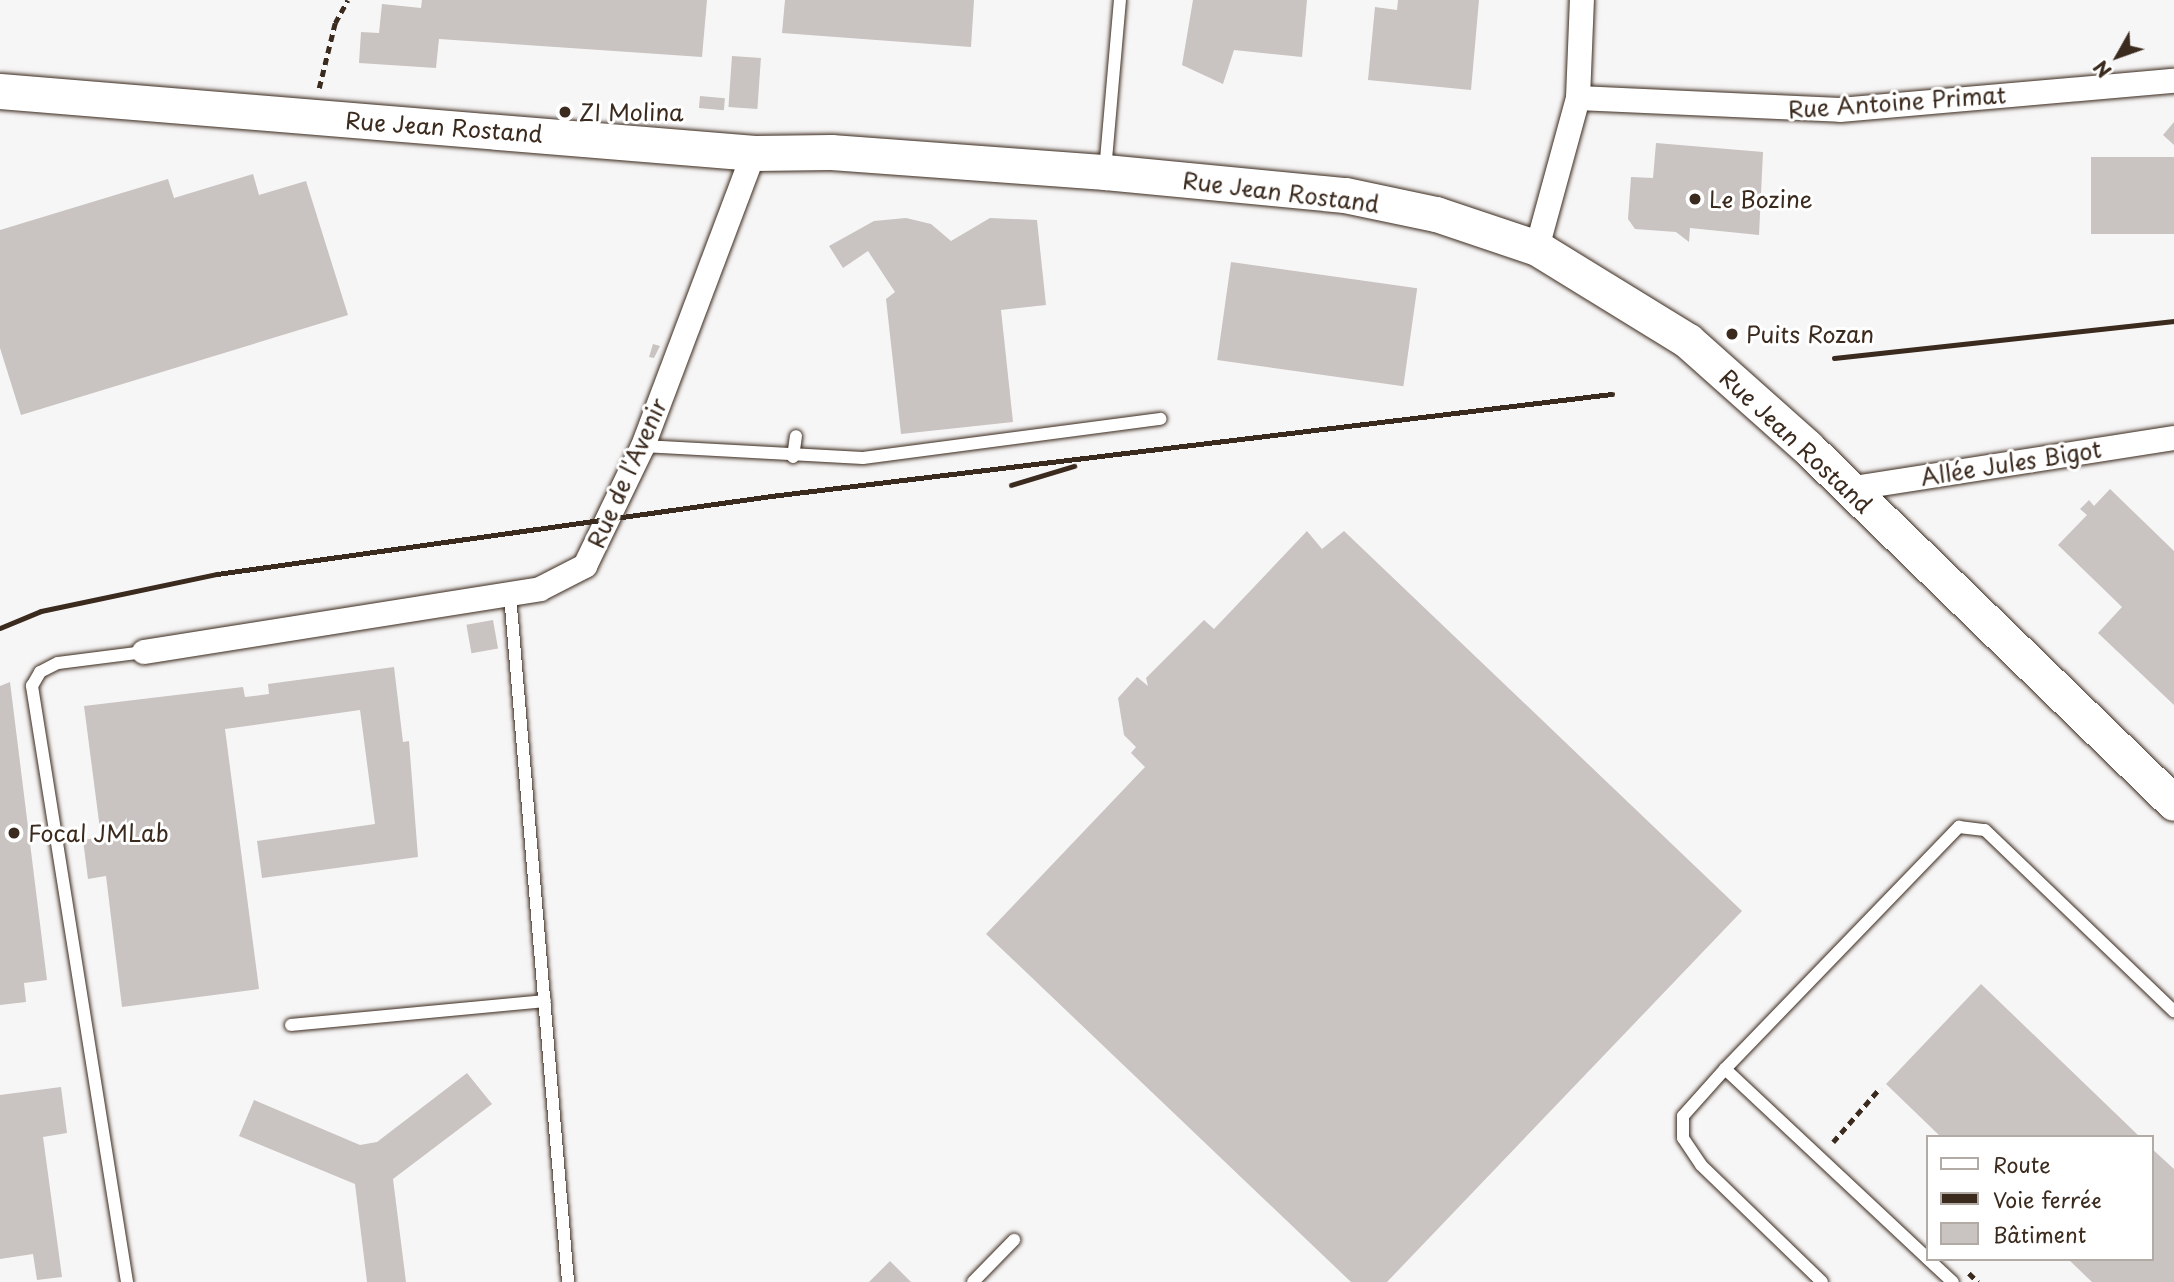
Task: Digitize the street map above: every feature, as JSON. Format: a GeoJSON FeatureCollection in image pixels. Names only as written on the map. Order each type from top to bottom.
{"type":"FeatureCollection","features":[{"type":"Feature","properties":{"kind":"main road","name":"Rue Jean Rostand"},"geometry":{"type":"LineString","coordinates":[[0,91],[173,109],[754,153],[831,152],[1105,172],[1345,195],[1436,214],[1537,248],[1688,341],[1848,489],[2174,803]]}},
{"type":"Feature","properties":{"kind":"main road","name":"Rue Jean Rostand"},"geometry":{"type":"LineString","coordinates":[[0,113],[173,109]]}},
{"type":"Feature","properties":{"kind":"street"},"geometry":{"type":"LineString","coordinates":[[1537,248],[1578,98],[1582,0]]}},
{"type":"Feature","properties":{"kind":"street","name":"Rue Antoine Primat"},"geometry":{"type":"LineString","coordinates":[[1578,98],[1840,110],[2174,81]]}},
{"type":"Feature","properties":{"kind":"street","name":"Rue de l'Avenir"},"geometry":{"type":"LineString","coordinates":[[144,652],[510,595],[564,581],[585,566],[643,446],[754,153]]}},
{"type":"Feature","properties":{"kind":"street","name":"Allée Jules Bigot"},"geometry":{"type":"LineString","coordinates":[[1848,489],[2174,438]]}},
{"type":"Feature","properties":{"kind":"lane"},"geometry":{"type":"LineString","coordinates":[[1105,172],[1120,0]]}},
{"type":"Feature","properties":{"kind":"lane"},"geometry":{"type":"LineString","coordinates":[[643,446],[793,457],[863,458],[1160,419]]}},
{"type":"Feature","properties":{"kind":"lane"},"geometry":{"type":"LineString","coordinates":[[793,457],[796,436]]}},
{"type":"Feature","properties":{"kind":"lane"},"geometry":{"type":"LineString","coordinates":[[510,595],[568,1282]]}},
{"type":"Feature","properties":{"kind":"lane"},"geometry":{"type":"LineString","coordinates":[[127,1282],[32,686],[40,672],[58,663],[144,652]]}},
{"type":"Feature","properties":{"kind":"lane"},"geometry":{"type":"LineString","coordinates":[[1822,1282],[1701,1165],[1684,1138],[1683,1116],[1959,827],[1985,830],[2174,1012]]}},
{"type":"Feature","properties":{"kind":"lane"},"geometry":{"type":"LineString","coordinates":[[291,1025],[545,1001]]}},
{"type":"Feature","properties":{"kind":"lane"},"geometry":{"type":"LineString","coordinates":[[1725,1069],[1926,1257]]}},
{"type":"Feature","properties":{"kind":"lane"},"geometry":{"type":"LineString","coordinates":[[973,1282],[1014,1240]]}},
{"type":"Feature","properties":{"kind":"lane"},"geometry":{"type":"LineString","coordinates":[[1930,1261],[1952,1282]]}},
{"type":"Feature","properties":{"kind":"path"},"geometry":{"type":"LineString","coordinates":[[312,118],[335,23],[348,0]]}},
{"type":"Feature","properties":{"kind":"path"},"geometry":{"type":"LineString","coordinates":[[1840,1149],[1830,1140],[1880,1088]]}},
{"type":"Feature","properties":{"kind":"building"},"geometry":{"type":"Polygon","coordinates":[[[422,0],[707,0],[702,57],[439,39],[436,68],[359,63],[361,32],[379,33],[382,4],[421,8],[422,0]]]}},
{"type":"Feature","properties":{"kind":"building"},"geometry":{"type":"Polygon","coordinates":[[[785,0],[974,0],[971,47],[782,33],[785,0]]]}},
{"type":"Feature","properties":{"kind":"building"},"geometry":{"type":"Polygon","coordinates":[[[1193,0],[1307,0],[1302,57],[1234,50],[1223,84],[1182,65],[1193,0]]]}},
{"type":"Feature","properties":{"kind":"building"},"geometry":{"type":"Polygon","coordinates":[[[1398,0],[1479,0],[1471,90],[1368,80],[1375,7],[1397,10],[1398,0]]]}},
{"type":"Feature","properties":{"kind":"building"},"geometry":{"type":"Polygon","coordinates":[[[732,56],[761,58],[757,109],[728,107],[732,56]]]}},
{"type":"Feature","properties":{"kind":"building"},"geometry":{"type":"Polygon","coordinates":[[[700,96],[725,98],[724,110],[699,108],[700,96]]]}},
{"type":"Feature","properties":{"kind":"building"},"geometry":{"type":"Polygon","coordinates":[[[2174,122],[2174,145],[2163,135],[2174,122]]]}},
{"type":"Feature","properties":{"kind":"building","name":"Le Bozine"},"geometry":{"type":"Polygon","coordinates":[[[1656,143],[1763,152],[1759,235],[1690,228],[1689,242],[1676,232],[1635,229],[1628,219],[1631,177],[1653,178],[1656,143]]]}},
{"type":"Feature","properties":{"kind":"building"},"geometry":{"type":"Polygon","coordinates":[[[2091,157],[2174,157],[2174,234],[2091,234],[2091,157]]]}},
{"type":"Feature","properties":{"kind":"building"},"geometry":{"type":"Polygon","coordinates":[[[253,174],[259,195],[306,181],[348,315],[21,415],[0,348],[0,230],[168,179],[174,198],[253,174]]]}},
{"type":"Feature","properties":{"kind":"building"},"geometry":{"type":"Polygon","coordinates":[[[906,218],[931,224],[951,241],[990,218],[1037,220],[1046,305],[1001,310],[1013,422],[901,434],[886,299],[895,292],[868,251],[843,268],[829,246],[874,221],[906,218]]]}},
{"type":"Feature","properties":{"kind":"building"},"geometry":{"type":"Polygon","coordinates":[[[1231,262],[1417,288],[1403,386],[1217,360],[1231,262]]]}},
{"type":"Feature","properties":{"kind":"building"},"geometry":{"type":"Polygon","coordinates":[[[653,344],[660,346],[654,358],[649,357],[653,344]]]}},
{"type":"Feature","properties":{"kind":"building"},"geometry":{"type":"Polygon","coordinates":[[[2110,489],[2174,551],[2174,705],[2098,633],[2122,607],[2058,545],[2087,515],[2080,509],[2089,500],[2094,506],[2110,489]]]}},
{"type":"Feature","properties":{"kind":"building"},"geometry":{"type":"Polygon","coordinates":[[[1307,531],[1322,549],[1344,531],[1742,911],[1387,1282],[1351,1282],[986,934],[1145,767],[1131,753],[1136,747],[1124,735],[1118,698],[1137,677],[1148,686],[1146,678],[1204,620],[1214,629],[1307,531]]]}},
{"type":"Feature","properties":{"kind":"building"},"geometry":{"type":"Polygon","coordinates":[[[493,620],[498,649],[471,653],[466,625],[493,620]]]}},
{"type":"Feature","properties":{"kind":"building"},"geometry":{"type":"Polygon","coordinates":[[[394,667],[403,742],[409,741],[418,857],[262,878],[257,841],[375,824],[360,710],[225,729],[259,989],[122,1007],[106,876],[88,879],[83,840],[101,837],[84,706],[243,687],[245,697],[269,694],[268,684],[394,667]]]}},
{"type":"Feature","properties":{"kind":"building","name":"Focal JMLab"},"geometry":{"type":"Polygon","coordinates":[[[10,682],[47,980],[24,983],[26,1002],[0,1005],[0,686],[10,682]]]}},
{"type":"Feature","properties":{"kind":"building"},"geometry":{"type":"Polygon","coordinates":[[[1981,984],[2138,1135],[1939,1135],[1886,1084],[1981,984]]]}},
{"type":"Feature","properties":{"kind":"building"},"geometry":{"type":"Polygon","coordinates":[[[467,1073],[492,1104],[393,1179],[406,1282],[367,1282],[355,1184],[239,1136],[254,1100],[360,1145],[377,1142],[467,1073]]]}},
{"type":"Feature","properties":{"kind":"building"},"geometry":{"type":"Polygon","coordinates":[[[61,1087],[67,1133],[43,1137],[62,1277],[37,1280],[33,1254],[0,1259],[0,1095],[61,1087]]]}},
{"type":"Feature","properties":{"kind":"building"},"geometry":{"type":"Polygon","coordinates":[[[2153,1150],[2174,1169],[2174,1282],[2092,1282],[2070,1261],[2153,1261],[2153,1150]]]}},
{"type":"Feature","properties":{"kind":"building"},"geometry":{"type":"Polygon","coordinates":[[[890,1261],[911,1282],[869,1282],[890,1261]]]}},
{"type":"Feature","properties":{"kind":"railway"},"geometry":{"type":"LineString","coordinates":[[1834,358],[2174,321]]}},
{"type":"Feature","properties":{"kind":"railway"},"geometry":{"type":"LineString","coordinates":[[0,628],[41,611],[217,574],[771,496],[1612,394]]}},
{"type":"Feature","properties":{"kind":"railway"},"geometry":{"type":"LineString","coordinates":[[1011,485],[1074,466]]}},
{"type":"Feature","properties":{"kind":"place","name":"ZI Molina"},"geometry":{"type":"Point","coordinates":[565,112]}},
{"type":"Feature","properties":{"kind":"place","name":"Le Bozine"},"geometry":{"type":"Point","coordinates":[1695,199]}},
{"type":"Feature","properties":{"kind":"place","name":"Puits Rozan"},"geometry":{"type":"Point","coordinates":[1732,334]}},
{"type":"Feature","properties":{"kind":"place","name":"Focal JMLab"},"geometry":{"type":"Point","coordinates":[14,833]}}]}
